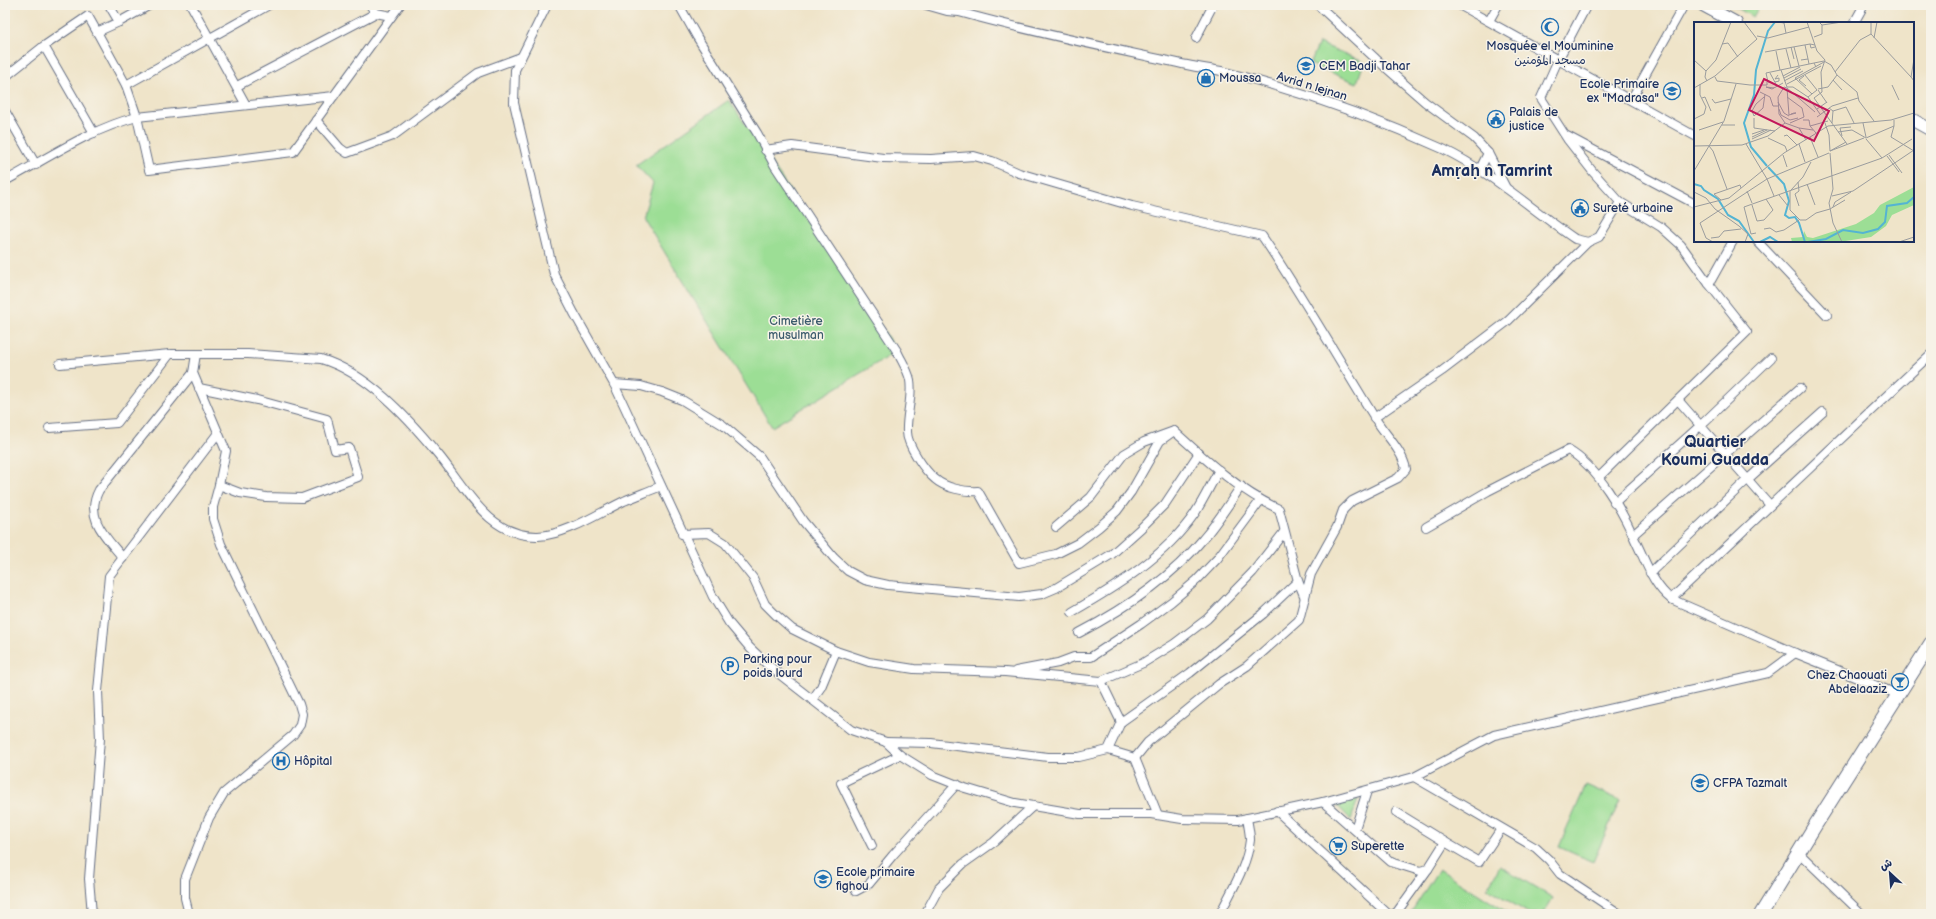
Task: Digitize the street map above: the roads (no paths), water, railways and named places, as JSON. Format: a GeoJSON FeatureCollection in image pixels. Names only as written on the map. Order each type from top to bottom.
{"type":"FeatureCollection","features":[{"type":"Feature","properties":{"kind":"main road"},"geometry":{"type":"LineString","coordinates":[[1703,5],[1734,22]]}},
{"type":"Feature","properties":{"kind":"main road"},"geometry":{"type":"LineString","coordinates":[[1914,121],[1931,130]]}},
{"type":"Feature","properties":{"kind":"main road"},"geometry":{"type":"LineString","coordinates":[[1761,914],[1897,694],[1931,643]]}},
{"type":"Feature","properties":{"kind":"street"},"geometry":{"type":"LineString","coordinates":[[109,5],[119,22]]}},
{"type":"Feature","properties":{"kind":"street"},"geometry":{"type":"LineString","coordinates":[[97,32],[150,5]]}},
{"type":"Feature","properties":{"kind":"street"},"geometry":{"type":"LineString","coordinates":[[191,5],[211,38],[246,105]]}},
{"type":"Feature","properties":{"kind":"street"},"geometry":{"type":"LineString","coordinates":[[126,85],[267,5]]}},
{"type":"Feature","properties":{"kind":"street"},"geometry":{"type":"LineString","coordinates":[[370,5],[376,13]]}},
{"type":"Feature","properties":{"kind":"street"},"geometry":{"type":"LineString","coordinates":[[5,77],[44,46],[88,16],[126,85],[137,117],[149,170],[293,152],[400,5]]}},
{"type":"Feature","properties":{"kind":"street"},"geometry":{"type":"LineString","coordinates":[[547,5],[520,57],[515,70],[514,104],[554,274],[614,384],[682,534],[713,597],[729,623],[769,666],[851,730],[886,742],[932,743],[1048,757],[1079,757],[1108,750],[1136,758]]}},
{"type":"Feature","properties":{"kind":"street"},"geometry":{"type":"LineString","coordinates":[[679,5],[697,37],[757,133],[765,150],[840,267],[897,351],[910,380],[909,412],[906,433],[913,450],[935,479],[950,487],[969,492],[978,492],[1019,563],[1056,554],[1078,543],[1099,527],[1117,511],[1131,492],[1160,441],[1174,431]]}},
{"type":"Feature","properties":{"kind":"street","name":"Avrid n lejnan"},"geometry":{"type":"LineString","coordinates":[[926,5],[1059,38],[1232,74],[1362,115],[1444,150],[1506,189],[1575,239],[1588,242]]}},
{"type":"Feature","properties":{"kind":"street"},"geometry":{"type":"LineString","coordinates":[[1196,38],[1213,5]]}},
{"type":"Feature","properties":{"kind":"street"},"geometry":{"type":"LineString","coordinates":[[1459,5],[1694,135]]}},
{"type":"Feature","properties":{"kind":"street"},"geometry":{"type":"LineString","coordinates":[[1489,22],[1498,5]]}},
{"type":"Feature","properties":{"kind":"street"},"geometry":{"type":"LineString","coordinates":[[1587,5],[1558,60],[1541,98],[1564,135],[1593,172],[1620,202],[1661,227],[1681,244],[1748,332],[1599,477]]}},
{"type":"Feature","properties":{"kind":"street"},"geometry":{"type":"LineString","coordinates":[[1632,100],[1684,5]]}},
{"type":"Feature","properties":{"kind":"street"},"geometry":{"type":"LineString","coordinates":[[1855,22],[1864,5]]}},
{"type":"Feature","properties":{"kind":"street"},"geometry":{"type":"LineString","coordinates":[[1317,6],[1425,102],[1474,138],[1488,153],[1506,189]]}},
{"type":"Feature","properties":{"kind":"street"},"geometry":{"type":"LineString","coordinates":[[237,86],[376,13],[391,16]]}},
{"type":"Feature","properties":{"kind":"street"},"geometry":{"type":"LineString","coordinates":[[44,46],[94,133]]}},
{"type":"Feature","properties":{"kind":"street"},"geometry":{"type":"LineString","coordinates":[[316,120],[340,148],[347,153],[393,136],[478,73],[520,57]]}},
{"type":"Feature","properties":{"kind":"street"},"geometry":{"type":"LineString","coordinates":[[5,181],[94,133],[116,123],[137,117],[334,96]]}},
{"type":"Feature","properties":{"kind":"street"},"geometry":{"type":"LineString","coordinates":[[5,111],[36,164]]}},
{"type":"Feature","properties":{"kind":"street"},"geometry":{"type":"LineString","coordinates":[[1564,135],[1694,203]]}},
{"type":"Feature","properties":{"kind":"street"},"geometry":{"type":"LineString","coordinates":[[765,150],[792,146],[883,158],[931,159],[974,156],[992,161],[1019,172],[1132,206],[1262,236],[1305,303],[1374,418],[1404,460],[1406,469],[1398,478],[1352,501],[1343,510],[1337,528],[1311,574],[1298,620],[1280,638],[1247,666],[1219,684],[1148,742],[1136,758]]}},
{"type":"Feature","properties":{"kind":"street"},"geometry":{"type":"LineString","coordinates":[[1479,171],[1488,153]]}},
{"type":"Feature","properties":{"kind":"street"},"geometry":{"type":"LineString","coordinates":[[1374,418],[1442,371],[1508,321],[1588,242],[1599,237],[1620,202]]}},
{"type":"Feature","properties":{"kind":"street"},"geometry":{"type":"LineString","coordinates":[[1710,284],[1732,242]]}},
{"type":"Feature","properties":{"kind":"street"},"geometry":{"type":"LineString","coordinates":[[1758,242],[1827,315]]}},
{"type":"Feature","properties":{"kind":"street"},"geometry":{"type":"LineString","coordinates":[[60,364],[170,354],[196,354],[321,359],[348,369],[389,401],[416,429],[438,454],[480,509],[502,528],[520,535],[539,536],[557,532],[582,523],[626,501],[661,486]]}},
{"type":"Feature","properties":{"kind":"street"},"geometry":{"type":"LineString","coordinates":[[49,428],[117,423],[170,354]]}},
{"type":"Feature","properties":{"kind":"street"},"geometry":{"type":"LineString","coordinates":[[123,558],[102,532],[92,510],[94,500],[99,490],[193,373],[196,354]]}},
{"type":"Feature","properties":{"kind":"street"},"geometry":{"type":"LineString","coordinates":[[1671,599],[1931,354]]}},
{"type":"Feature","properties":{"kind":"street"},"geometry":{"type":"LineString","coordinates":[[1614,503],[1701,425],[1771,358]]}},
{"type":"Feature","properties":{"kind":"street"},"geometry":{"type":"LineString","coordinates":[[189,914],[185,898],[185,878],[209,818],[224,793],[293,735],[300,725],[302,714],[220,544],[213,519],[213,507],[226,451],[193,373]]}},
{"type":"Feature","properties":{"kind":"street"},"geometry":{"type":"LineString","coordinates":[[614,384],[641,386],[662,392],[682,400],[723,425],[760,457],[804,521],[834,558],[848,571],[865,580],[888,585],[1019,596],[1042,594],[1056,588],[1112,554],[1141,528],[1165,504],[1199,453]]}},
{"type":"Feature","properties":{"kind":"street"},"geometry":{"type":"LineString","coordinates":[[199,388],[257,400],[327,419],[336,450],[349,448],[358,477],[302,498],[266,497],[240,493],[219,485]]}},
{"type":"Feature","properties":{"kind":"street"},"geometry":{"type":"LineString","coordinates":[[1633,535],[1800,388]]}},
{"type":"Feature","properties":{"kind":"street"},"geometry":{"type":"LineString","coordinates":[[1678,400],[1770,505]]}},
{"type":"Feature","properties":{"kind":"street"},"geometry":{"type":"LineString","coordinates":[[1650,573],[1747,480],[1823,412]]}},
{"type":"Feature","properties":{"kind":"street"},"geometry":{"type":"LineString","coordinates":[[1174,431],[1219,470],[1260,501],[1279,509],[1298,581],[1305,598]]}},
{"type":"Feature","properties":{"kind":"street"},"geometry":{"type":"LineString","coordinates":[[1056,527],[1091,497],[1124,454],[1144,442],[1174,431]]}},
{"type":"Feature","properties":{"kind":"street"},"geometry":{"type":"LineString","coordinates":[[92,914],[89,879],[100,739],[98,691],[109,576],[218,433]]}},
{"type":"Feature","properties":{"kind":"street"},"geometry":{"type":"LineString","coordinates":[[1426,527],[1488,491],[1568,450],[1578,455],[1599,477],[1633,535],[1650,573],[1663,593],[1671,599],[1795,653],[1897,694]]}},
{"type":"Feature","properties":{"kind":"street"},"geometry":{"type":"LineString","coordinates":[[1072,612],[1100,596],[1152,560],[1173,539],[1195,513],[1219,470]]}},
{"type":"Feature","properties":{"kind":"street"},"geometry":{"type":"LineString","coordinates":[[1079,633],[1127,605],[1180,565],[1204,539],[1241,486]]}},
{"type":"Feature","properties":{"kind":"street"},"geometry":{"type":"LineString","coordinates":[[1006,672],[1058,662],[1074,657],[1091,656],[1141,624],[1171,602],[1197,580],[1217,559],[1260,501]]}},
{"type":"Feature","properties":{"kind":"street"},"geometry":{"type":"LineString","coordinates":[[682,534],[709,534],[725,543],[753,578],[765,604],[776,615],[792,629],[836,651],[869,662],[914,669],[1006,672],[1100,681],[1143,663],[1174,644],[1207,619],[1253,572],[1284,532]]}},
{"type":"Feature","properties":{"kind":"street"},"geometry":{"type":"LineString","coordinates":[[1108,750],[1121,722],[1190,673],[1258,618],[1298,581]]}},
{"type":"Feature","properties":{"kind":"street"},"geometry":{"type":"LineString","coordinates":[[812,700],[821,687],[836,651]]}},
{"type":"Feature","properties":{"kind":"street"},"geometry":{"type":"LineString","coordinates":[[886,742],[900,755],[932,774],[1015,803],[1080,814],[1158,815],[1182,819],[1238,820],[1323,802],[1414,777],[1494,735],[1768,673],[1795,653]]}},
{"type":"Feature","properties":{"kind":"street"},"geometry":{"type":"LineString","coordinates":[[1100,681],[1121,722]]}},
{"type":"Feature","properties":{"kind":"street"},"geometry":{"type":"LineString","coordinates":[[872,846],[841,783],[900,755]]}},
{"type":"Feature","properties":{"kind":"street"},"geometry":{"type":"LineString","coordinates":[[1136,758],[1158,815]]}},
{"type":"Feature","properties":{"kind":"street"},"geometry":{"type":"LineString","coordinates":[[1414,777],[1536,848],[1549,860],[1560,874],[1620,914]]}},
{"type":"Feature","properties":{"kind":"street"},"geometry":{"type":"LineString","coordinates":[[856,891],[869,884],[957,784]]}},
{"type":"Feature","properties":{"kind":"street"},"geometry":{"type":"LineString","coordinates":[[1355,829],[1367,791]]}},
{"type":"Feature","properties":{"kind":"street"},"geometry":{"type":"LineString","coordinates":[[1323,802],[1391,862],[1420,871],[1428,869]]}},
{"type":"Feature","properties":{"kind":"street"},"geometry":{"type":"LineString","coordinates":[[925,914],[940,888],[963,864],[994,842],[1033,806]]}},
{"type":"Feature","properties":{"kind":"street"},"geometry":{"type":"LineString","coordinates":[[1277,811],[1388,914]]}},
{"type":"Feature","properties":{"kind":"street"},"geometry":{"type":"LineString","coordinates":[[1396,812],[1479,862],[1501,829]]}},
{"type":"Feature","properties":{"kind":"street"},"geometry":{"type":"LineString","coordinates":[[1220,914],[1231,894],[1242,868],[1250,839],[1247,818]]}},
{"type":"Feature","properties":{"kind":"street"},"geometry":{"type":"LineString","coordinates":[[1394,914],[1428,869],[1445,842]]}},
{"type":"Feature","properties":{"kind":"street"},"geometry":{"type":"LineString","coordinates":[[1799,853],[1862,914]]}},
{"type":"Feature","properties":{"kind":"place","name":"Mosquée el Mouminine مسجد المؤمنين"},"geometry":{"type":"Point","coordinates":[1550,27]}},
{"type":"Feature","properties":{"kind":"place","name":"CEM Badji Tahar"},"geometry":{"type":"Point","coordinates":[1306,66]}},
{"type":"Feature","properties":{"kind":"place","name":"Moussa"},"geometry":{"type":"Point","coordinates":[1206,78]}},
{"type":"Feature","properties":{"kind":"place","name":"Ecole Primaire ex \"Madrasa\""},"geometry":{"type":"Point","coordinates":[1672,91]}},
{"type":"Feature","properties":{"kind":"place","name":"Palais de justice"},"geometry":{"type":"Point","coordinates":[1496,119]}},
{"type":"Feature","properties":{"kind":"place","name":"Sureté urbaine"},"geometry":{"type":"Point","coordinates":[1580,208]}},
{"type":"Feature","properties":{"kind":"place","name":"Parking pour poids lourd"},"geometry":{"type":"Point","coordinates":[730,666]}},
{"type":"Feature","properties":{"kind":"place","name":"Chez Chaouati Abdelaaziz"},"geometry":{"type":"Point","coordinates":[1900,682]}},
{"type":"Feature","properties":{"kind":"place","name":"Hôpital"},"geometry":{"type":"Point","coordinates":[281,761]}},
{"type":"Feature","properties":{"kind":"place","name":"CFPA Tazmalt"},"geometry":{"type":"Point","coordinates":[1700,783]}},
{"type":"Feature","properties":{"kind":"place","name":"Superette"},"geometry":{"type":"Point","coordinates":[1338,846]}},
{"type":"Feature","properties":{"kind":"place","name":"Ecole primaire fighou"},"geometry":{"type":"Point","coordinates":[823,879]}},
{"type":"Feature","properties":{"kind":"district","name":"Amṛaḥ n Tamrint"},"geometry":{"type":"Point","coordinates":[1492,170]}},
{"type":"Feature","properties":{"kind":"district","name":"Quartier Koumi Guadda"},"geometry":{"type":"Point","coordinates":[1715,450]}},
{"type":"Feature","properties":{"kind":"park label","name":"Cimetière musulman"},"geometry":{"type":"Point","coordinates":[796,328]}}]}
